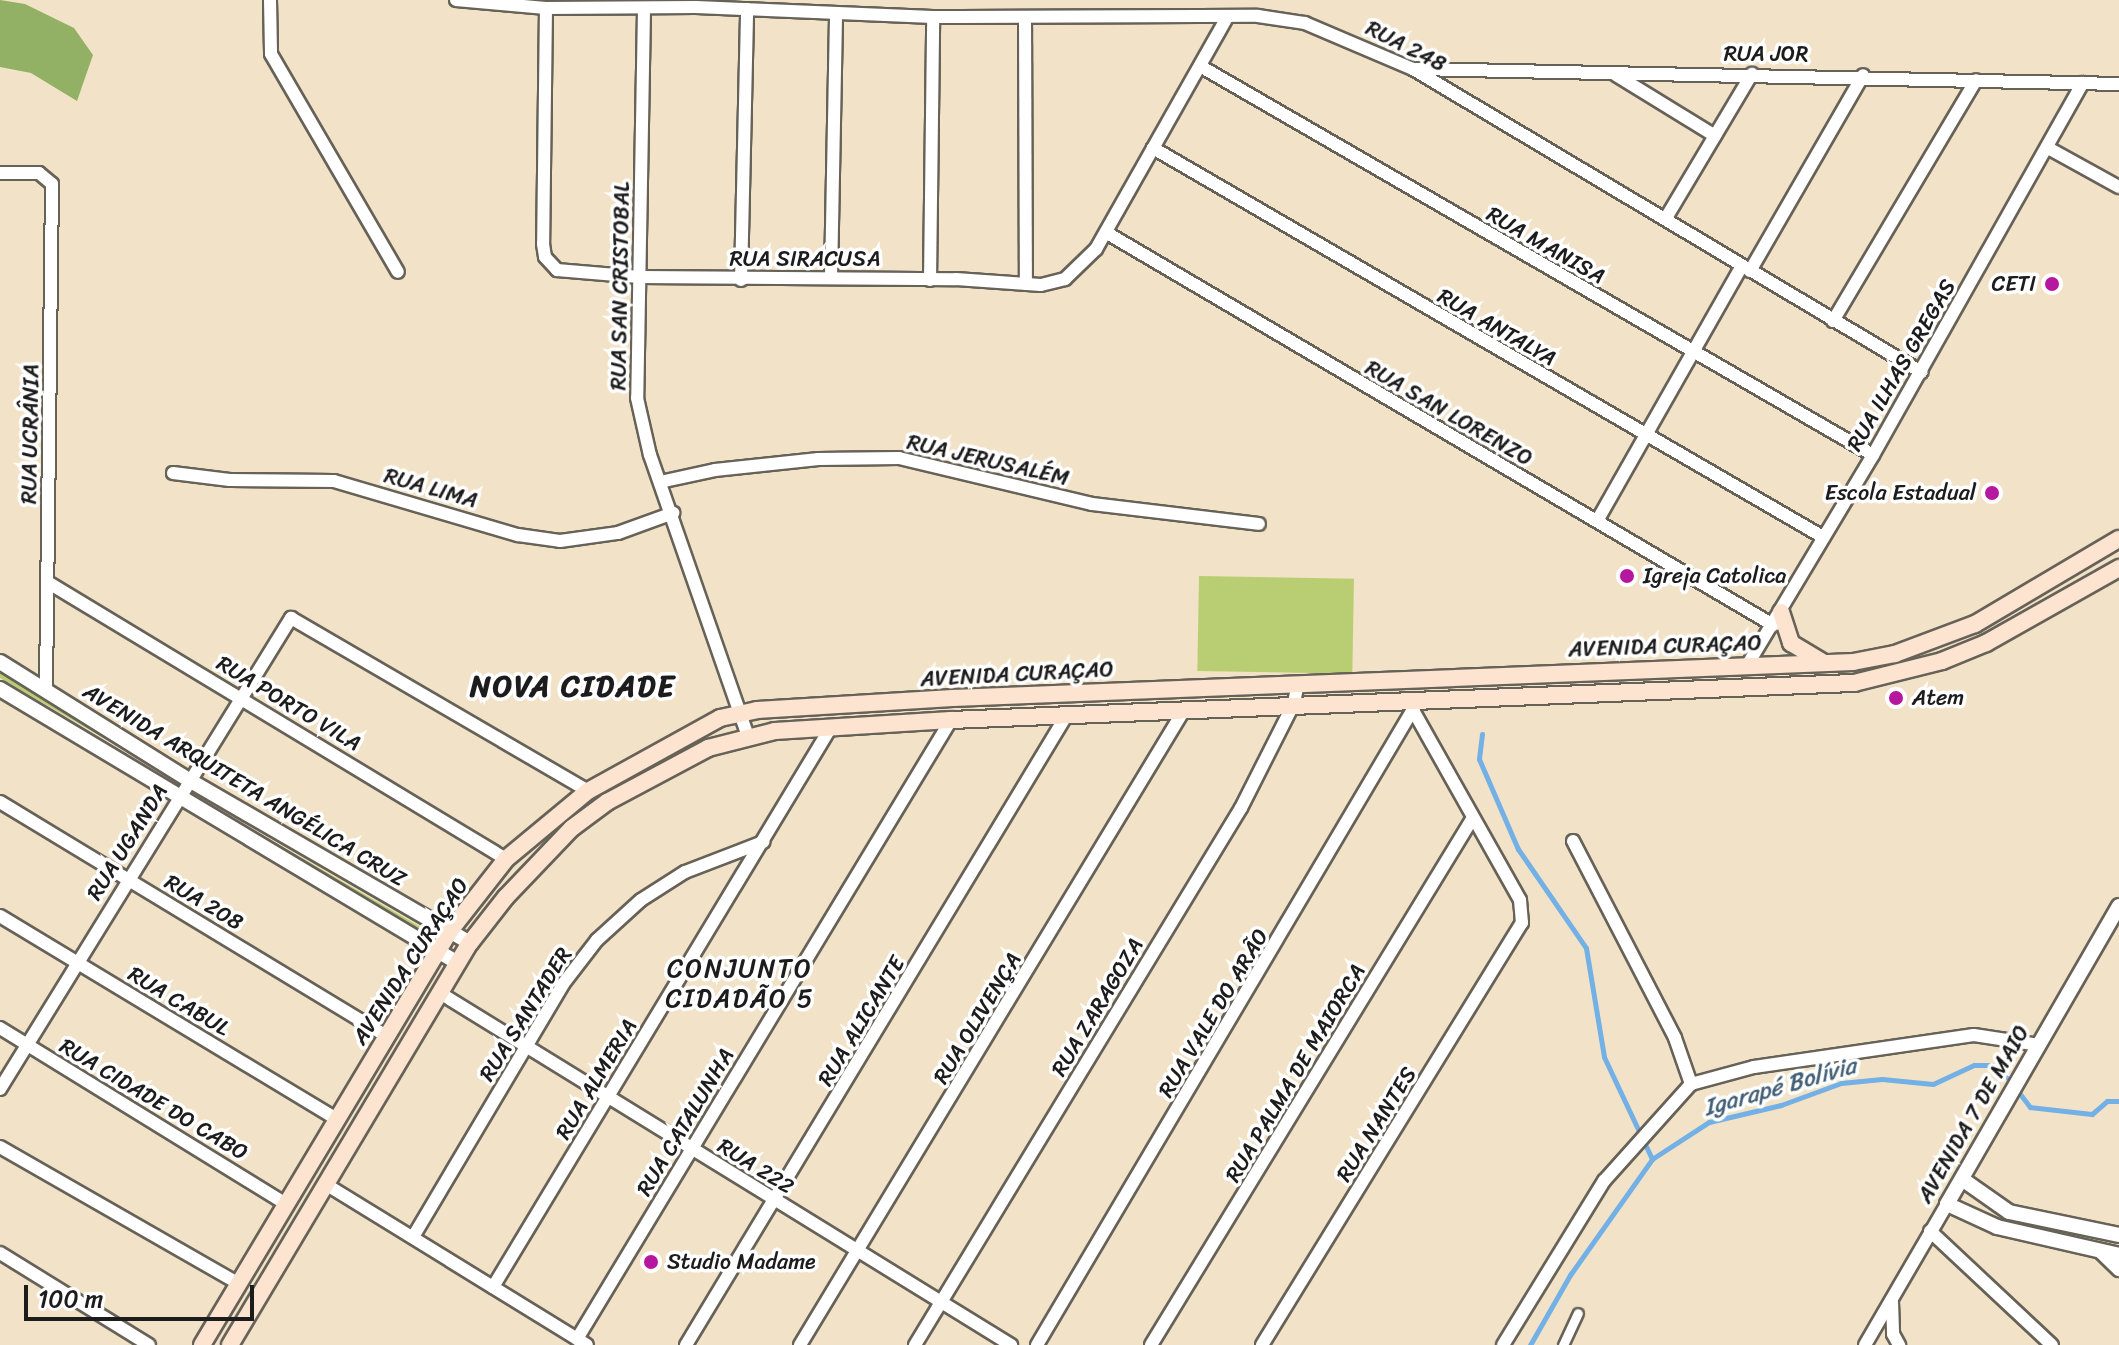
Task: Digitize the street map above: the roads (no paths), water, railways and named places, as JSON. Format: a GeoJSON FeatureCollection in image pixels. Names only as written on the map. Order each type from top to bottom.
{"type":"FeatureCollection","features":[{"type":"Feature","properties":{"kind":"main road","name":"AVENIDA CURAÇAO"},"geometry":{"type":"LineString","coordinates":[[202,1345],[449,932],[506,859],[588,791],[663,746],[741,712],[1298,683],[1748,664],[1828,664],[1939,640],[1999,613],[2119,539]]}},
{"type":"Feature","properties":{"kind":"main road","name":"AVENIDA CURAÇAO"},"geometry":{"type":"LineString","coordinates":[[230,1345],[470,943],[536,863],[607,802],[673,763],[748,736],[831,727],[1294,703],[1416,704],[1579,694],[1810,688],[1900,673],[1986,643],[2119,568]]}},
{"type":"Feature","properties":{"kind":"main road"},"geometry":{"type":"LineString","coordinates":[[1777,618],[1791,643],[1828,664]]}},
{"type":"Feature","properties":{"kind":"main road"},"geometry":{"type":"LineString","coordinates":[[1579,694],[1584,671]]}},
{"type":"Feature","properties":{"kind":"street"},"geometry":{"type":"LineString","coordinates":[[270,0],[271,54],[398,272]]}},
{"type":"Feature","properties":{"kind":"street","name":"RUA 248"},"geometry":{"type":"LineString","coordinates":[[460,1],[546,8],[644,10],[692,3],[836,15],[1227,17],[1305,23],[1413,69],[1921,372]]}},
{"type":"Feature","properties":{"kind":"street","name":"RUA SIRACUSA"},"geometry":{"type":"LineString","coordinates":[[546,8],[543,244],[545,257],[557,270],[640,277],[741,280],[831,278],[1054,283],[1075,272],[1107,233]]}},
{"type":"Feature","properties":{"kind":"street"},"geometry":{"type":"LineString","coordinates":[[741,280],[747,9]]}},
{"type":"Feature","properties":{"kind":"street","name":"RUA SAN CRISTOBAL"},"geometry":{"type":"LineString","coordinates":[[644,10],[640,277],[634,370],[660,482],[748,736]]}},
{"type":"Feature","properties":{"kind":"street"},"geometry":{"type":"LineString","coordinates":[[831,278],[836,15]]}},
{"type":"Feature","properties":{"kind":"street"},"geometry":{"type":"LineString","coordinates":[[930,280],[933,17]]}},
{"type":"Feature","properties":{"kind":"street"},"geometry":{"type":"LineString","coordinates":[[1025,17],[1026,284]]}},
{"type":"Feature","properties":{"kind":"street"},"geometry":{"type":"LineString","coordinates":[[1107,233],[1227,17]]}},
{"type":"Feature","properties":{"kind":"street","name":"RUA MANISA"},"geometry":{"type":"LineString","coordinates":[[1200,66],[1873,455]]}},
{"type":"Feature","properties":{"kind":"street","name":"RUA JOR"},"geometry":{"type":"LineString","coordinates":[[1413,69],[1863,75],[2119,84]]}},
{"type":"Feature","properties":{"kind":"street"},"geometry":{"type":"LineString","coordinates":[[1615,74],[1715,136]]}},
{"type":"Feature","properties":{"kind":"street"},"geometry":{"type":"LineString","coordinates":[[1666,218],[1752,74]]}},
{"type":"Feature","properties":{"kind":"street"},"geometry":{"type":"LineString","coordinates":[[1597,521],[1694,352],[1863,75]]}},
{"type":"Feature","properties":{"kind":"street"},"geometry":{"type":"LineString","coordinates":[[1833,321],[1976,80]]}},
{"type":"Feature","properties":{"kind":"street","name":"RUA ILHAS GREGAS"},"geometry":{"type":"LineString","coordinates":[[1748,664],[1921,372],[2083,83]]}},
{"type":"Feature","properties":{"kind":"street","name":"RUA ANTALYA"},"geometry":{"type":"LineString","coordinates":[[1153,148],[1823,537]]}},
{"type":"Feature","properties":{"kind":"street"},"geometry":{"type":"LineString","coordinates":[[2048,148],[2119,187]]}},
{"type":"Feature","properties":{"kind":"street","name":"RUA UCRÂNIA"},"geometry":{"type":"LineString","coordinates":[[0,173],[39,173],[50,179],[46,691]]}},
{"type":"Feature","properties":{"kind":"street","name":"RUA SAN LORENZO"},"geometry":{"type":"LineString","coordinates":[[1107,233],[1597,521],[1777,618]]}},
{"type":"Feature","properties":{"kind":"street","name":"RUA JERUSALÉM"},"geometry":{"type":"LineString","coordinates":[[660,482],[804,460],[899,458],[1092,504],[1259,524]]}},
{"type":"Feature","properties":{"kind":"street","name":"RUA LIMA"},"geometry":{"type":"LineString","coordinates":[[173,473],[230,480],[334,481],[518,535],[560,541],[618,533],[673,513]]}},
{"type":"Feature","properties":{"kind":"street","name":"RUA PORTO VILA"},"geometry":{"type":"LineString","coordinates":[[49,583],[506,859]]}},
{"type":"Feature","properties":{"kind":"street","name":"RUA UGANDA"},"geometry":{"type":"LineString","coordinates":[[0,1089],[75,962],[291,618],[588,791]]}},
{"type":"Feature","properties":{"kind":"street","name":"AVENIDA ARQUITETA ANGÉLICA CRUZ"},"geometry":{"type":"LineString","coordinates":[[0,662],[189,780],[470,943]]}},
{"type":"Feature","properties":{"kind":"street","name":"RUA ZARAGOZA"},"geometry":{"type":"LineString","coordinates":[[915,1345],[1234,819],[1294,703],[1298,683]]}},
{"type":"Feature","properties":{"kind":"street","name":"AVENIDA ARQUITETA ANGÉLICA CRUZ"},"geometry":{"type":"LineString","coordinates":[[0,689],[178,799],[458,963]]}},
{"type":"Feature","properties":{"kind":"street"},"geometry":{"type":"LineString","coordinates":[[1416,704],[1471,821]]}},
{"type":"Feature","properties":{"kind":"street","name":"RUA VALE DO ARÃO"},"geometry":{"type":"LineString","coordinates":[[1037,1345],[1416,704]]}},
{"type":"Feature","properties":{"kind":"street","name":"RUA OLIVENÇA"},"geometry":{"type":"LineString","coordinates":[[800,1345],[1184,710]]}},
{"type":"Feature","properties":{"kind":"street","name":"RUA ALICANTE"},"geometry":{"type":"LineString","coordinates":[[686,1345],[1066,716]]}},
{"type":"Feature","properties":{"kind":"street","name":"RUA CATALUNHA"},"geometry":{"type":"LineString","coordinates":[[582,1342],[692,1150],[951,720]]}},
{"type":"Feature","properties":{"kind":"street","name":"RUA ALMERIA"},"geometry":{"type":"LineString","coordinates":[[493,1287],[831,727]]}},
{"type":"Feature","properties":{"kind":"street","name":"RUA 208"},"geometry":{"type":"LineString","coordinates":[[0,802],[386,1036]]}},
{"type":"Feature","properties":{"kind":"street","name":"RUA NANTES"},"geometry":{"type":"LineString","coordinates":[[1262,1345],[1522,923],[1520,900],[1471,821]]}},
{"type":"Feature","properties":{"kind":"street","name":"RUA PALMA DE MAIORCA"},"geometry":{"type":"LineString","coordinates":[[1151,1345],[1471,821]]}},
{"type":"Feature","properties":{"kind":"street"},"geometry":{"type":"LineString","coordinates":[[1573,841],[1675,1038],[1691,1084]]}},
{"type":"Feature","properties":{"kind":"street","name":"RUA SANTADER"},"geometry":{"type":"LineString","coordinates":[[413,1237],[525,1047],[597,940],[641,900],[718,856],[763,842]]}},
{"type":"Feature","properties":{"kind":"street","name":"AVENIDA 7 DE MAIO"},"geometry":{"type":"LineString","coordinates":[[1871,1342],[1930,1231],[2119,906]]}},
{"type":"Feature","properties":{"kind":"street","name":"RUA CABUL"},"geometry":{"type":"LineString","coordinates":[[0,916],[337,1119]]}},
{"type":"Feature","properties":{"kind":"street","name":"RUA 222"},"geometry":{"type":"LineString","coordinates":[[440,993],[1011,1345]]}},
{"type":"Feature","properties":{"kind":"street","name":"RUA CIDADE DO CABO"},"geometry":{"type":"LineString","coordinates":[[0,1028],[286,1204]]}},
{"type":"Feature","properties":{"kind":"street"},"geometry":{"type":"LineString","coordinates":[[1503,1345],[1604,1181],[1691,1084],[1754,1067],[1974,1035],[2039,1045]]}},
{"type":"Feature","properties":{"kind":"street"},"geometry":{"type":"LineString","coordinates":[[0,1147],[239,1284]]}},
{"type":"Feature","properties":{"kind":"street"},"geometry":{"type":"LineString","coordinates":[[1962,1179],[2009,1212],[2119,1235]]}},
{"type":"Feature","properties":{"kind":"street"},"geometry":{"type":"LineString","coordinates":[[327,1185],[582,1342]]}},
{"type":"Feature","properties":{"kind":"street"},"geometry":{"type":"LineString","coordinates":[[1947,1204],[1997,1227],[2119,1255]]}},
{"type":"Feature","properties":{"kind":"street"},"geometry":{"type":"LineString","coordinates":[[1930,1231],[2052,1345]]}},
{"type":"Feature","properties":{"kind":"street"},"geometry":{"type":"LineString","coordinates":[[2098,1250],[2119,1270]]}},
{"type":"Feature","properties":{"kind":"street"},"geometry":{"type":"LineString","coordinates":[[0,1253],[149,1345]]}},
{"type":"Feature","properties":{"kind":"street"},"geometry":{"type":"LineString","coordinates":[[1892,1298],[1890,1320],[1899,1345]]}},
{"type":"Feature","properties":{"kind":"street"},"geometry":{"type":"LineString","coordinates":[[1563,1345],[1578,1313]]}},
{"type":"Feature","properties":{"kind":"waterway"},"geometry":{"type":"LineString","coordinates":[[1482,734],[1479,759],[1518,849],[1586,948],[1604,1057],[1652,1159]]}},
{"type":"Feature","properties":{"kind":"waterway","name":"Igarapé Bolívia"},"geometry":{"type":"LineString","coordinates":[[1530,1345],[1570,1275],[1652,1159],[1709,1122],[1781,1105],[1841,1083],[1882,1079],[1933,1084],[1974,1065],[1998,1065],[2030,1107],[2092,1114],[2107,1101],[2119,1101]]}},
{"type":"Feature","properties":{"kind":"place","name":"CETI"},"geometry":{"type":"Point","coordinates":[2052,284]}},
{"type":"Feature","properties":{"kind":"place","name":"Escola Estadual"},"geometry":{"type":"Point","coordinates":[1992,493]}},
{"type":"Feature","properties":{"kind":"place","name":"Igreja Catolica"},"geometry":{"type":"Point","coordinates":[1627,576]}},
{"type":"Feature","properties":{"kind":"place","name":"Atem"},"geometry":{"type":"Point","coordinates":[1896,698]}},
{"type":"Feature","properties":{"kind":"place","name":"Studio Madame"},"geometry":{"type":"Point","coordinates":[651,1262]}},
{"type":"Feature","properties":{"kind":"district","name":"NOVA CIDADE"},"geometry":{"type":"Point","coordinates":[573,686]}},
{"type":"Feature","properties":{"kind":"district","name":"CONJUNTO CIDADÃO 5"},"geometry":{"type":"Point","coordinates":[740,984]}}]}
